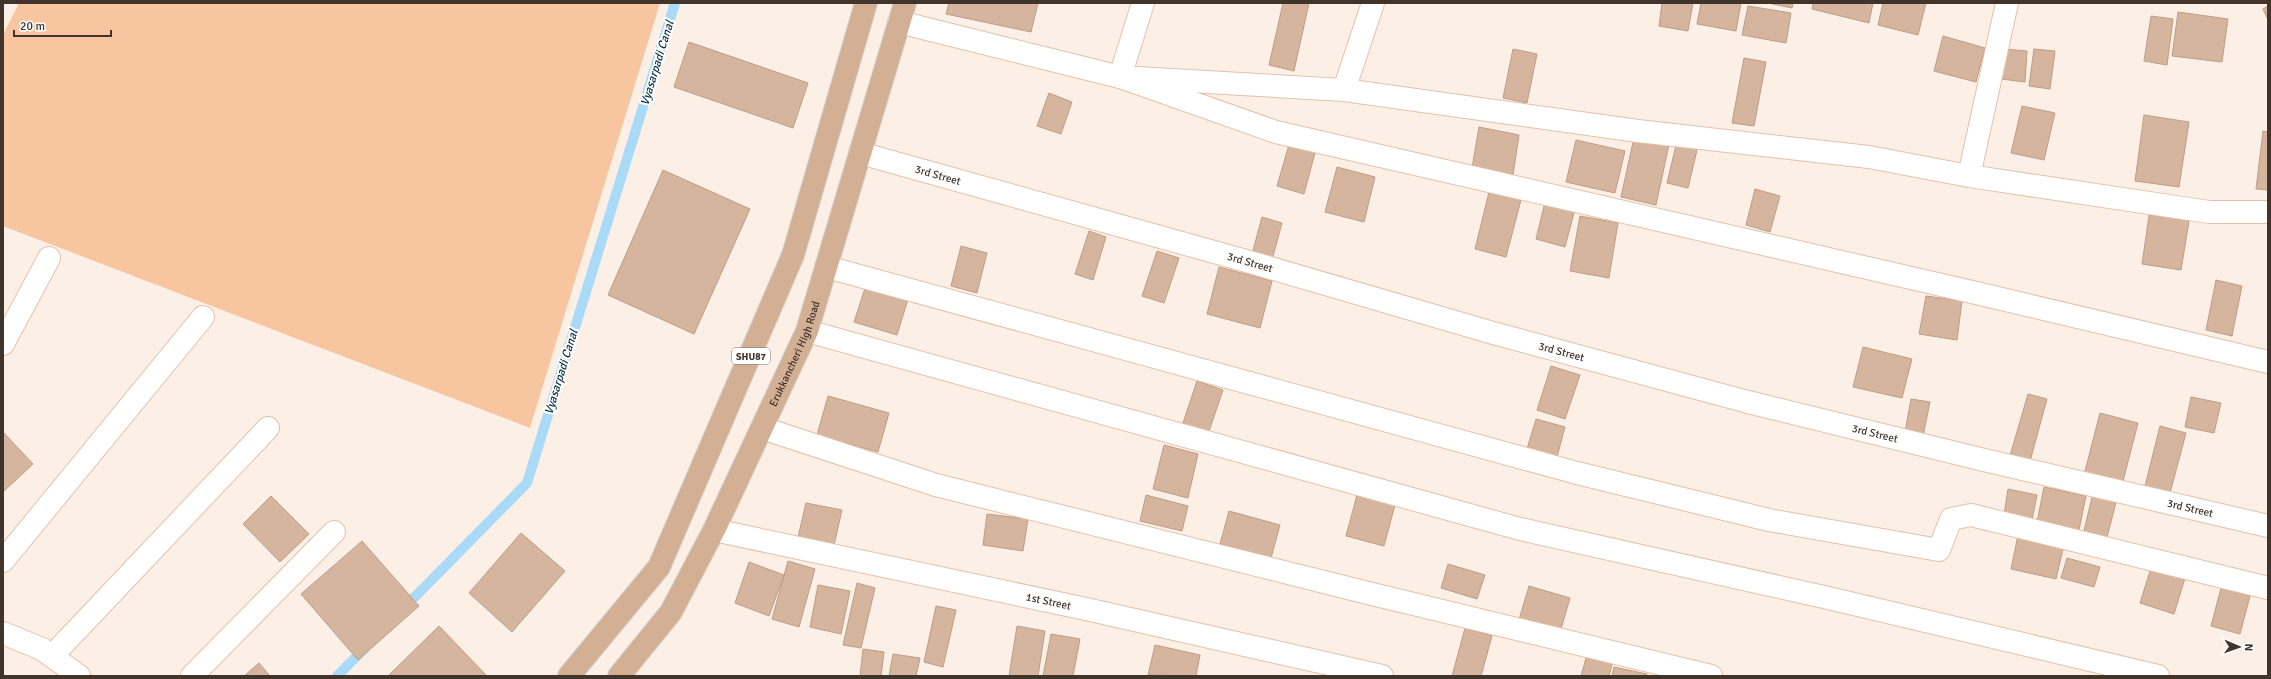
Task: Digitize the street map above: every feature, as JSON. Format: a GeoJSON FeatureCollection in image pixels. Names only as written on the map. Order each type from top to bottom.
{"type":"FeatureCollection","features":[{"type":"Feature","properties":{"kind":"main road","name":"SHU87"},"geometry":{"type":"LineString","coordinates":[[569,676],[659,567],[793,255],[866,3]]}},
{"type":"Feature","properties":{"kind":"main road","name":"Erukkancheri High Road"},"geometry":{"type":"LineString","coordinates":[[619,676],[671,612],[714,530],[807,331],[902,12]]}},
{"type":"Feature","properties":{"kind":"street"},"geometry":{"type":"LineString","coordinates":[[1120,77],[1143,3]]}},
{"type":"Feature","properties":{"kind":"street"},"geometry":{"type":"LineString","coordinates":[[1344,90],[1373,3]]}},
{"type":"Feature","properties":{"kind":"street"},"geometry":{"type":"LineString","coordinates":[[1969,176],[2007,3]]}},
{"type":"Feature","properties":{"kind":"street"},"geometry":{"type":"LineString","coordinates":[[902,12],[1120,77],[1276,132],[1972,292],[2268,362]]}},
{"type":"Feature","properties":{"kind":"street"},"geometry":{"type":"LineString","coordinates":[[1120,77],[1344,90],[1638,131],[1869,157],[1969,176],[2209,212],[2268,212]]}},
{"type":"Feature","properties":{"kind":"street","name":"3rd Street"},"geometry":{"type":"LineString","coordinates":[[860,154],[1250,262],[1493,333],[1748,402],[1984,460],[2268,526]]}},
{"type":"Feature","properties":{"kind":"street"},"geometry":{"type":"LineString","coordinates":[[3,344],[49,258]]}},
{"type":"Feature","properties":{"kind":"street"},"geometry":{"type":"LineString","coordinates":[[827,267],[1577,474],[1769,520],[1939,550],[1951,519],[1971,515],[2268,588]]}},
{"type":"Feature","properties":{"kind":"street"},"geometry":{"type":"LineString","coordinates":[[3,561],[203,317]]}},
{"type":"Feature","properties":{"kind":"street"},"geometry":{"type":"LineString","coordinates":[[807,331],[1520,529],[1824,597],[2158,676]]}},
{"type":"Feature","properties":{"kind":"street"},"geometry":{"type":"LineString","coordinates":[[52,656],[268,428]]}},
{"type":"Feature","properties":{"kind":"street"},"geometry":{"type":"LineString","coordinates":[[762,428],[936,485],[1414,605],[1711,676]]}},
{"type":"Feature","properties":{"kind":"street","name":"1st Street"},"geometry":{"type":"LineString","coordinates":[[714,530],[1086,608],[1382,676]]}},
{"type":"Feature","properties":{"kind":"street"},"geometry":{"type":"LineString","coordinates":[[192,676],[334,532]]}},
{"type":"Feature","properties":{"kind":"street"},"geometry":{"type":"LineString","coordinates":[[3,633],[42,649],[78,676]]}},
{"type":"Feature","properties":{"kind":"shaded area"},"geometry":{"type":"Polygon","coordinates":[[[19,3],[660,3],[530,428],[3,226],[3,35],[19,3]]]}},
{"type":"Feature","properties":{"kind":"building"},"geometry":{"type":"Polygon","coordinates":[[[949,3],[1038,3],[1031,32],[946,14],[949,3]]]}},
{"type":"Feature","properties":{"kind":"building"},"geometry":{"type":"Polygon","coordinates":[[[1283,3],[1309,3],[1294,71],[1269,65],[1283,3]]]}},
{"type":"Feature","properties":{"kind":"building"},"geometry":{"type":"Polygon","coordinates":[[[1662,3],[1693,3],[1688,31],[1659,26],[1662,3]]]}},
{"type":"Feature","properties":{"kind":"building"},"geometry":{"type":"Polygon","coordinates":[[[1701,3],[1741,3],[1736,31],[1697,24],[1701,3]]]}},
{"type":"Feature","properties":{"kind":"building"},"geometry":{"type":"Polygon","coordinates":[[[1768,3],[1793,3],[1792,8],[1768,3]]]}},
{"type":"Feature","properties":{"kind":"building"},"geometry":{"type":"Polygon","coordinates":[[[1813,3],[1873,3],[1869,23],[1812,9],[1813,3]]]}},
{"type":"Feature","properties":{"kind":"building"},"geometry":{"type":"Polygon","coordinates":[[[1883,3],[1926,3],[1918,35],[1878,25],[1883,3]]]}},
{"type":"Feature","properties":{"kind":"building"},"geometry":{"type":"Polygon","coordinates":[[[1748,6],[1791,13],[1786,43],[1742,35],[1748,6]]]}},
{"type":"Feature","properties":{"kind":"building"},"geometry":{"type":"Polygon","coordinates":[[[2268,6],[2268,20],[2263,9],[2268,6]]]}},
{"type":"Feature","properties":{"kind":"building"},"geometry":{"type":"Polygon","coordinates":[[[2178,12],[2228,19],[2222,62],[2172,56],[2178,12]]]}},
{"type":"Feature","properties":{"kind":"building"},"geometry":{"type":"Polygon","coordinates":[[[2151,16],[2173,19],[2167,65],[2144,61],[2151,16]]]}},
{"type":"Feature","properties":{"kind":"building"},"geometry":{"type":"Polygon","coordinates":[[[1943,36],[1985,48],[1976,82],[1934,71],[1943,36]]]}},
{"type":"Feature","properties":{"kind":"building"},"geometry":{"type":"Polygon","coordinates":[[[689,42],[808,83],[793,128],[674,87],[689,42]]]}},
{"type":"Feature","properties":{"kind":"building"},"geometry":{"type":"Polygon","coordinates":[[[1513,49],[1537,54],[1527,103],[1503,98],[1513,49]]]}},
{"type":"Feature","properties":{"kind":"building"},"geometry":{"type":"Polygon","coordinates":[[[2004,49],[2027,51],[2025,82],[2001,79],[2004,49]]]}},
{"type":"Feature","properties":{"kind":"building"},"geometry":{"type":"Polygon","coordinates":[[[2034,49],[2055,51],[2050,89],[2029,86],[2034,49]]]}},
{"type":"Feature","properties":{"kind":"building"},"geometry":{"type":"Polygon","coordinates":[[[1744,58],[1766,62],[1754,126],[1732,123],[1744,58]]]}},
{"type":"Feature","properties":{"kind":"building"},"geometry":{"type":"Polygon","coordinates":[[[1049,93],[1072,102],[1061,134],[1037,126],[1049,93]]]}},
{"type":"Feature","properties":{"kind":"building"},"geometry":{"type":"Polygon","coordinates":[[[2022,106],[2055,113],[2044,160],[2011,153],[2022,106]]]}},
{"type":"Feature","properties":{"kind":"building"},"geometry":{"type":"Polygon","coordinates":[[[2144,115],[2189,122],[2179,187],[2135,181],[2144,115]]]}},
{"type":"Feature","properties":{"kind":"building"},"geometry":{"type":"Polygon","coordinates":[[[1479,127],[1519,135],[1513,175],[1472,168],[1479,127]]]}},
{"type":"Feature","properties":{"kind":"building"},"geometry":{"type":"Polygon","coordinates":[[[2263,131],[2268,132],[2268,190],[2256,189],[2263,131]]]}},
{"type":"Feature","properties":{"kind":"building"},"geometry":{"type":"Polygon","coordinates":[[[1635,133],[1670,140],[1656,205],[1621,197],[1635,133]]]}},
{"type":"Feature","properties":{"kind":"building"},"geometry":{"type":"Polygon","coordinates":[[[1576,140],[1625,151],[1615,193],[1566,182],[1576,140]]]}},
{"type":"Feature","properties":{"kind":"building"},"geometry":{"type":"Polygon","coordinates":[[[1290,141],[1316,149],[1304,194],[1277,186],[1290,141]]]}},
{"type":"Feature","properties":{"kind":"building"},"geometry":{"type":"Polygon","coordinates":[[[1677,141],[1698,146],[1688,188],[1667,183],[1677,141]]]}},
{"type":"Feature","properties":{"kind":"building"},"geometry":{"type":"Polygon","coordinates":[[[1337,167],[1375,177],[1364,222],[1325,212],[1337,167]]]}},
{"type":"Feature","properties":{"kind":"building"},"geometry":{"type":"Polygon","coordinates":[[[663,170],[750,209],[694,334],[608,295],[663,170]]]}},
{"type":"Feature","properties":{"kind":"building"},"geometry":{"type":"Polygon","coordinates":[[[1490,188],[1522,196],[1506,257],[1475,249],[1490,188]]]}},
{"type":"Feature","properties":{"kind":"building"},"geometry":{"type":"Polygon","coordinates":[[[1755,189],[1780,196],[1770,232],[1746,225],[1755,189]]]}},
{"type":"Feature","properties":{"kind":"building"},"geometry":{"type":"Polygon","coordinates":[[[1545,202],[1575,209],[1565,247],[1536,239],[1545,202]]]}},
{"type":"Feature","properties":{"kind":"building"},"geometry":{"type":"Polygon","coordinates":[[[2150,209],[2190,215],[2181,270],[2142,264],[2150,209]]]}},
{"type":"Feature","properties":{"kind":"building"},"geometry":{"type":"Polygon","coordinates":[[[1580,216],[1618,223],[1609,278],[1570,271],[1580,216]]]}},
{"type":"Feature","properties":{"kind":"building"},"geometry":{"type":"Polygon","coordinates":[[[1262,217],[1282,223],[1272,260],[1252,254],[1262,217]]]}},
{"type":"Feature","properties":{"kind":"building"},"geometry":{"type":"Polygon","coordinates":[[[1089,231],[1106,237],[1093,280],[1075,274],[1089,231]]]}},
{"type":"Feature","properties":{"kind":"building"},"geometry":{"type":"Polygon","coordinates":[[[961,246],[987,253],[977,293],[951,286],[961,246]]]}},
{"type":"Feature","properties":{"kind":"building"},"geometry":{"type":"Polygon","coordinates":[[[1157,251],[1179,258],[1164,303],[1142,296],[1157,251]]]}},
{"type":"Feature","properties":{"kind":"building"},"geometry":{"type":"Polygon","coordinates":[[[1219,267],[1272,281],[1260,328],[1207,314],[1219,267]]]}},
{"type":"Feature","properties":{"kind":"building"},"geometry":{"type":"Polygon","coordinates":[[[2216,280],[2242,286],[2232,336],[2206,330],[2216,280]]]}},
{"type":"Feature","properties":{"kind":"building"},"geometry":{"type":"Polygon","coordinates":[[[866,285],[908,299],[897,335],[854,322],[866,285]]]}},
{"type":"Feature","properties":{"kind":"building"},"geometry":{"type":"Polygon","coordinates":[[[1926,296],[1962,301],[1957,340],[1919,334],[1926,296]]]}},
{"type":"Feature","properties":{"kind":"building"},"geometry":{"type":"Polygon","coordinates":[[[1863,347],[1912,359],[1902,398],[1853,387],[1863,347]]]}},
{"type":"Feature","properties":{"kind":"building"},"geometry":{"type":"Polygon","coordinates":[[[1551,366],[1580,375],[1565,419],[1537,410],[1551,366]]]}},
{"type":"Feature","properties":{"kind":"building"},"geometry":{"type":"Polygon","coordinates":[[[1197,381],[1223,390],[1207,437],[1181,429],[1197,381]]]}},
{"type":"Feature","properties":{"kind":"building"},"geometry":{"type":"Polygon","coordinates":[[[2028,394],[2047,399],[2029,465],[2009,459],[2028,394]]]}},
{"type":"Feature","properties":{"kind":"building"},"geometry":{"type":"Polygon","coordinates":[[[828,396],[889,413],[878,452],[817,435],[828,396]]]}},
{"type":"Feature","properties":{"kind":"building"},"geometry":{"type":"Polygon","coordinates":[[[2191,397],[2221,403],[2214,433],[2185,427],[2191,397]]]}},
{"type":"Feature","properties":{"kind":"building"},"geometry":{"type":"Polygon","coordinates":[[[1911,399],[1930,402],[1923,436],[1905,432],[1911,399]]]}},
{"type":"Feature","properties":{"kind":"building"},"geometry":{"type":"Polygon","coordinates":[[[2100,413],[2138,423],[2122,485],[2084,475],[2100,413]]]}},
{"type":"Feature","properties":{"kind":"building"},"geometry":{"type":"Polygon","coordinates":[[[1536,419],[1565,427],[1557,457],[1527,449],[1536,419]]]}},
{"type":"Feature","properties":{"kind":"building"},"geometry":{"type":"Polygon","coordinates":[[[2160,426],[2186,433],[2170,493],[2145,486],[2160,426]]]}},
{"type":"Feature","properties":{"kind":"building"},"geometry":{"type":"Polygon","coordinates":[[[3,432],[33,464],[3,492],[3,432]]]}},
{"type":"Feature","properties":{"kind":"building"},"geometry":{"type":"Polygon","coordinates":[[[1164,445],[1198,454],[1188,498],[1153,489],[1164,445]]]}},
{"type":"Feature","properties":{"kind":"building"},"geometry":{"type":"Polygon","coordinates":[[[2044,487],[2086,496],[2079,530],[2037,522],[2044,487]]]}},
{"type":"Feature","properties":{"kind":"building"},"geometry":{"type":"Polygon","coordinates":[[[2008,489],[2037,495],[2032,520],[2004,515],[2008,489]]]}},
{"type":"Feature","properties":{"kind":"building"},"geometry":{"type":"Polygon","coordinates":[[[2093,493],[2117,499],[2107,537],[2084,531],[2093,493]]]}},
{"type":"Feature","properties":{"kind":"building"},"geometry":{"type":"Polygon","coordinates":[[[1146,495],[1188,506],[1182,531],[1140,521],[1146,495]]]}},
{"type":"Feature","properties":{"kind":"building"},"geometry":{"type":"Polygon","coordinates":[[[1357,495],[1395,505],[1384,546],[1346,536],[1357,495]]]}},
{"type":"Feature","properties":{"kind":"building"},"geometry":{"type":"Polygon","coordinates":[[[271,496],[309,534],[280,562],[243,524],[271,496]]]}},
{"type":"Feature","properties":{"kind":"building"},"geometry":{"type":"Polygon","coordinates":[[[806,503],[842,510],[834,545],[798,537],[806,503]]]}},
{"type":"Feature","properties":{"kind":"building"},"geometry":{"type":"Polygon","coordinates":[[[1229,511],[1280,525],[1271,558],[1220,544],[1229,511]]]}},
{"type":"Feature","properties":{"kind":"building"},"geometry":{"type":"Polygon","coordinates":[[[987,514],[1028,519],[1023,551],[983,545],[987,514]]]}},
{"type":"Feature","properties":{"kind":"building"},"geometry":{"type":"Polygon","coordinates":[[[521,533],[565,571],[512,632],[469,593],[521,533]]]}},
{"type":"Feature","properties":{"kind":"building"},"geometry":{"type":"Polygon","coordinates":[[[2018,535],[2064,545],[2056,579],[2011,569],[2018,535]]]}},
{"type":"Feature","properties":{"kind":"building"},"geometry":{"type":"Polygon","coordinates":[[[362,541],[419,606],[358,660],[301,594],[362,541]]]}},
{"type":"Feature","properties":{"kind":"building"},"geometry":{"type":"Polygon","coordinates":[[[2067,558],[2100,567],[2094,587],[2061,578],[2067,558]]]}},
{"type":"Feature","properties":{"kind":"building"},"geometry":{"type":"Polygon","coordinates":[[[788,561],[815,569],[799,627],[772,619],[788,561]]]}},
{"type":"Feature","properties":{"kind":"building"},"geometry":{"type":"Polygon","coordinates":[[[749,562],[784,575],[769,616],[735,603],[749,562]]]}},
{"type":"Feature","properties":{"kind":"building"},"geometry":{"type":"Polygon","coordinates":[[[1448,564],[1485,575],[1477,599],[1441,588],[1448,564]]]}},
{"type":"Feature","properties":{"kind":"building"},"geometry":{"type":"Polygon","coordinates":[[[2151,568],[2185,578],[2174,614],[2140,603],[2151,568]]]}},
{"type":"Feature","properties":{"kind":"building"},"geometry":{"type":"Polygon","coordinates":[[[857,583],[875,588],[861,648],[843,645],[857,583]]]}},
{"type":"Feature","properties":{"kind":"building"},"geometry":{"type":"Polygon","coordinates":[[[818,585],[850,591],[841,634],[810,627],[818,585]]]}},
{"type":"Feature","properties":{"kind":"building"},"geometry":{"type":"Polygon","coordinates":[[[1529,586],[1570,598],[1559,636],[1518,623],[1529,586]]]}},
{"type":"Feature","properties":{"kind":"building"},"geometry":{"type":"Polygon","coordinates":[[[2221,588],[2250,596],[2240,634],[2211,626],[2221,588]]]}},
{"type":"Feature","properties":{"kind":"building"},"geometry":{"type":"Polygon","coordinates":[[[936,606],[956,610],[943,667],[924,662],[936,606]]]}},
{"type":"Feature","properties":{"kind":"building"},"geometry":{"type":"Polygon","coordinates":[[[439,626],[487,676],[389,675],[439,626]]]}},
{"type":"Feature","properties":{"kind":"building"},"geometry":{"type":"Polygon","coordinates":[[[1017,626],[1045,631],[1038,676],[1009,676],[1017,626]]]}},
{"type":"Feature","properties":{"kind":"building"},"geometry":{"type":"Polygon","coordinates":[[[1465,628],[1492,636],[1481,676],[1452,676],[1465,628]]]}},
{"type":"Feature","properties":{"kind":"building"},"geometry":{"type":"Polygon","coordinates":[[[1051,634],[1080,639],[1073,676],[1043,676],[1051,634]]]}},
{"type":"Feature","properties":{"kind":"building"},"geometry":{"type":"Polygon","coordinates":[[[1155,645],[1200,655],[1196,676],[1148,675],[1155,645]]]}},
{"type":"Feature","properties":{"kind":"building"},"geometry":{"type":"Polygon","coordinates":[[[863,649],[884,652],[881,676],[860,676],[863,649]]]}},
{"type":"Feature","properties":{"kind":"building"},"geometry":{"type":"Polygon","coordinates":[[[1588,651],[1614,657],[1609,676],[1581,676],[1588,651]]]}},
{"type":"Feature","properties":{"kind":"building"},"geometry":{"type":"Polygon","coordinates":[[[893,654],[920,658],[916,676],[889,676],[893,654]]]}},
{"type":"Feature","properties":{"kind":"building"},"geometry":{"type":"Polygon","coordinates":[[[259,663],[270,676],[244,676],[259,663]]]}},
{"type":"Feature","properties":{"kind":"building"},"geometry":{"type":"Polygon","coordinates":[[[1614,667],[1647,674],[1647,676],[1612,676],[1614,667]]]}},
{"type":"Feature","properties":{"kind":"waterway","name":"Vyasarpadi Canal"},"geometry":{"type":"LineString","coordinates":[[404,608],[527,483],[675,3]]}},
{"type":"Feature","properties":{"kind":"waterway","name":"Vyasarpadi Canal"},"geometry":{"type":"LineString","coordinates":[[337,676],[365,648]]}}]}
